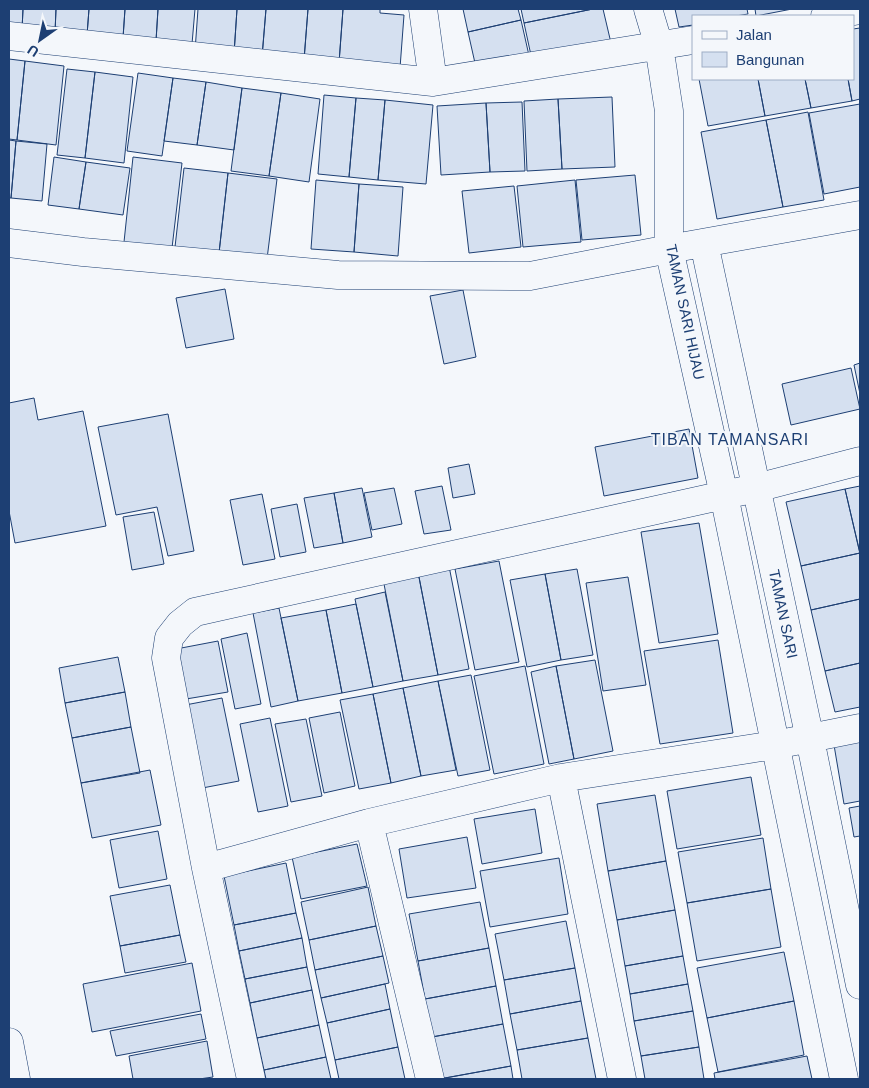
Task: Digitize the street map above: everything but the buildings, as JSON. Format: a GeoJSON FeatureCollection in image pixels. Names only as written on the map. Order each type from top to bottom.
{"type":"FeatureCollection","features":[{"type":"Feature","properties":{"kind":"street"},"geometry":{"type":"LineString","coordinates":[[423,9],[433,82]]}},
{"type":"Feature","properties":{"kind":"street","name":"TAMAN SARI HIJAU"},"geometry":{"type":"LineString","coordinates":[[648,9],[659,46],[669,111],[669,249],[724,495]]}},
{"type":"Feature","properties":{"kind":"street"},"geometry":{"type":"LineString","coordinates":[[832,15],[860,10]]}},
{"type":"Feature","properties":{"kind":"street"},"geometry":{"type":"LineString","coordinates":[[9,36],[433,82],[692,40]]}},
{"type":"Feature","properties":{"kind":"street"},"geometry":{"type":"LineString","coordinates":[[9,243],[83,252],[338,275],[530,276],[860,215]]}},
{"type":"Feature","properties":{"kind":"street","name":"TAMAN SARI"},"geometry":{"type":"LineString","coordinates":[[704,243],[810,739],[860,985]]}},
{"type":"Feature","properties":{"kind":"street"},"geometry":{"type":"LineString","coordinates":[[251,1079],[206,868],[166,658],[169,638],[180,624],[195,612],[756,488],[860,461]]}},
{"type":"Feature","properties":{"kind":"street"},"geometry":{"type":"LineString","coordinates":[[724,495],[844,1079]]}},
{"type":"Feature","properties":{"kind":"street"},"geometry":{"type":"LineString","coordinates":[[206,868],[369,823],[561,778],[775,745],[860,728]]}},
{"type":"Feature","properties":{"kind":"street"},"geometry":{"type":"LineString","coordinates":[[561,778],[622,1079]]}},
{"type":"Feature","properties":{"kind":"street"},"geometry":{"type":"LineString","coordinates":[[369,823],[430,1079]]}},
{"type":"Feature","properties":{"kind":"street"},"geometry":{"type":"LineString","coordinates":[[9,1042],[16,1079]]}},
{"type":"Feature","properties":{"kind":"district","name":"TIBAN TAMANSARI"},"geometry":{"type":"Point","coordinates":[730,439]}}]}
